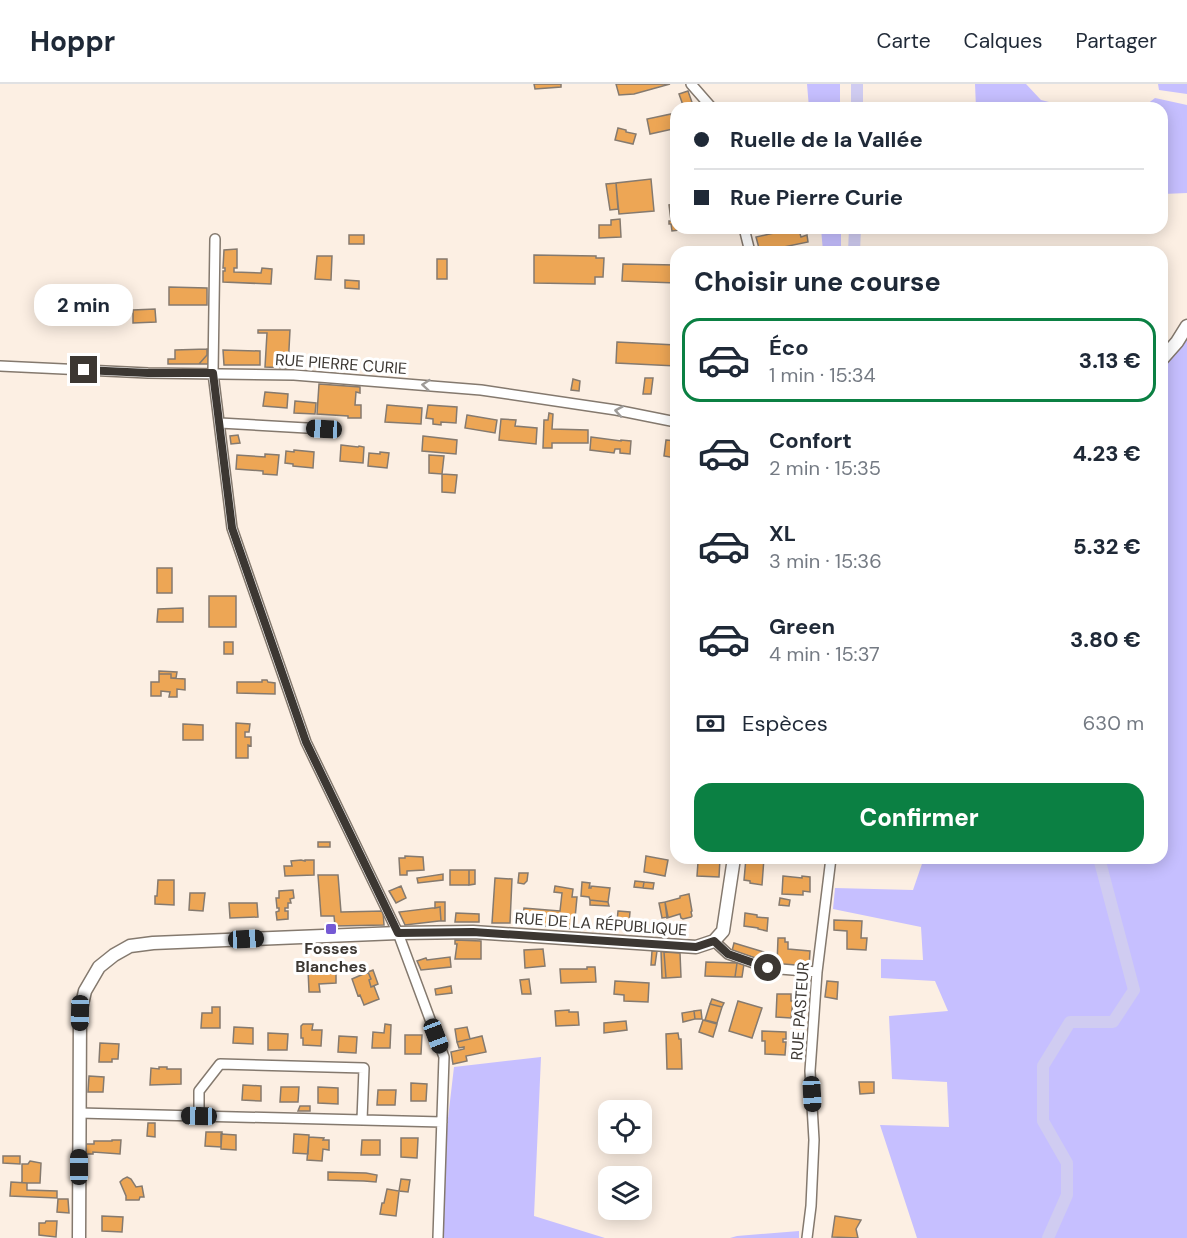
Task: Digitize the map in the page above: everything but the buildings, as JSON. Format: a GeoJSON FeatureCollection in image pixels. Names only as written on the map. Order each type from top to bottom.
{"type":"FeatureCollection","features":[{"type":"Feature","properties":{"kind":"street"},"geometry":{"type":"LineString","coordinates":[[691,84],[707,102]]}},
{"type":"Feature","properties":{"kind":"street"},"geometry":{"type":"LineString","coordinates":[[215,239],[213,373],[232,528],[306,742],[398,933],[444,1057],[438,1238]]}},
{"type":"Feature","properties":{"kind":"street"},"geometry":{"type":"LineString","coordinates":[[1168,352],[1187,326]]}},
{"type":"Feature","properties":{"kind":"street","name":"RUE PIERRE CURIE"},"geometry":{"type":"LineString","coordinates":[[0,366],[148,373],[294,375],[481,390],[616,410],[670,421]]}},
{"type":"Feature","properties":{"kind":"street"},"geometry":{"type":"LineString","coordinates":[[220,423],[324,429]]}},
{"type":"Feature","properties":{"kind":"street"},"geometry":{"type":"LineString","coordinates":[[733,864],[723,931],[714,941],[728,954],[768,968],[817,972]]}},
{"type":"Feature","properties":{"kind":"street","name":"RUE PASTEUR"},"geometry":{"type":"LineString","coordinates":[[807,1238],[814,1140],[810,1071],[817,972],[830,864]]}},
{"type":"Feature","properties":{"kind":"street","name":"RUE DE LA RÉPUBLIQUE"},"geometry":{"type":"LineString","coordinates":[[79,1238],[80,1013],[85,991],[99,967],[130,946],[153,943],[398,933],[473,932],[696,947],[714,941]]}},
{"type":"Feature","properties":{"kind":"street"},"geometry":{"type":"LineString","coordinates":[[199,1116],[199,1091],[220,1064],[364,1068],[362,1120]]}},
{"type":"Feature","properties":{"kind":"street"},"geometry":{"type":"LineString","coordinates":[[79,1113],[442,1122]]}},
{"type":"Feature","properties":{"kind":"shaded area"},"geometry":{"type":"Polygon","coordinates":[[[807,84],[840,84],[840,102],[808,102],[807,84]]]}},
{"type":"Feature","properties":{"kind":"shaded area"},"geometry":{"type":"Polygon","coordinates":[[[975,84],[1026,84],[1041,100],[1049,102],[976,102],[975,84]]]}},
{"type":"Feature","properties":{"kind":"shaded area"},"geometry":{"type":"Polygon","coordinates":[[[1158,84],[1187,84],[1187,94],[1159,90],[1158,84]]]}},
{"type":"Feature","properties":{"kind":"shaded area"},"geometry":{"type":"Polygon","coordinates":[[[1155,98],[1187,105],[1187,193],[1168,194],[1168,102],[1150,102],[1155,98]]]}},
{"type":"Feature","properties":{"kind":"shaded area"},"geometry":{"type":"Polygon","coordinates":[[[822,234],[841,234],[841,246],[822,246],[822,234]]]}},
{"type":"Feature","properties":{"kind":"shaded area"},"geometry":{"type":"Polygon","coordinates":[[[1187,335],[1187,1238],[917,1238],[880,1125],[949,1127],[947,1082],[892,1079],[889,1016],[948,1011],[935,981],[881,978],[881,959],[923,960],[921,927],[833,909],[835,888],[913,890],[922,864],[1168,864],[1168,361],[1187,335]]]}},
{"type":"Feature","properties":{"kind":"shaded area"},"geometry":{"type":"Polygon","coordinates":[[[541,1057],[534,1216],[605,1238],[434,1238],[454,1067],[541,1057]]]}},
{"type":"Feature","properties":{"kind":"shaded area"},"geometry":{"type":"Polygon","coordinates":[[[799,1231],[799,1238],[730,1238],[737,1236],[799,1231]]]}},
{"type":"Feature","properties":{"kind":"waterway"},"geometry":{"type":"LineString","coordinates":[[857,84],[857,102]]}},
{"type":"Feature","properties":{"kind":"waterway"},"geometry":{"type":"LineString","coordinates":[[854,246],[855,234]]}},
{"type":"Feature","properties":{"kind":"waterway"},"geometry":{"type":"LineString","coordinates":[[1048,1238],[1067,1195],[1067,1163],[1043,1121],[1043,1066],[1070,1022],[1113,1022],[1134,990],[1101,864]]}},
{"type":"Feature","properties":{"kind":"place","name":"Fosses Blanches"},"geometry":{"type":"Point","coordinates":[331,929]}},
{"type":"Feature","properties":{"kind":"route"},"geometry":{"type":"LineString","coordinates":[[84,370],[213,373],[232,528],[306,742],[398,933],[473,932],[696,947],[714,941],[728,954],[768,968]]}}]}
